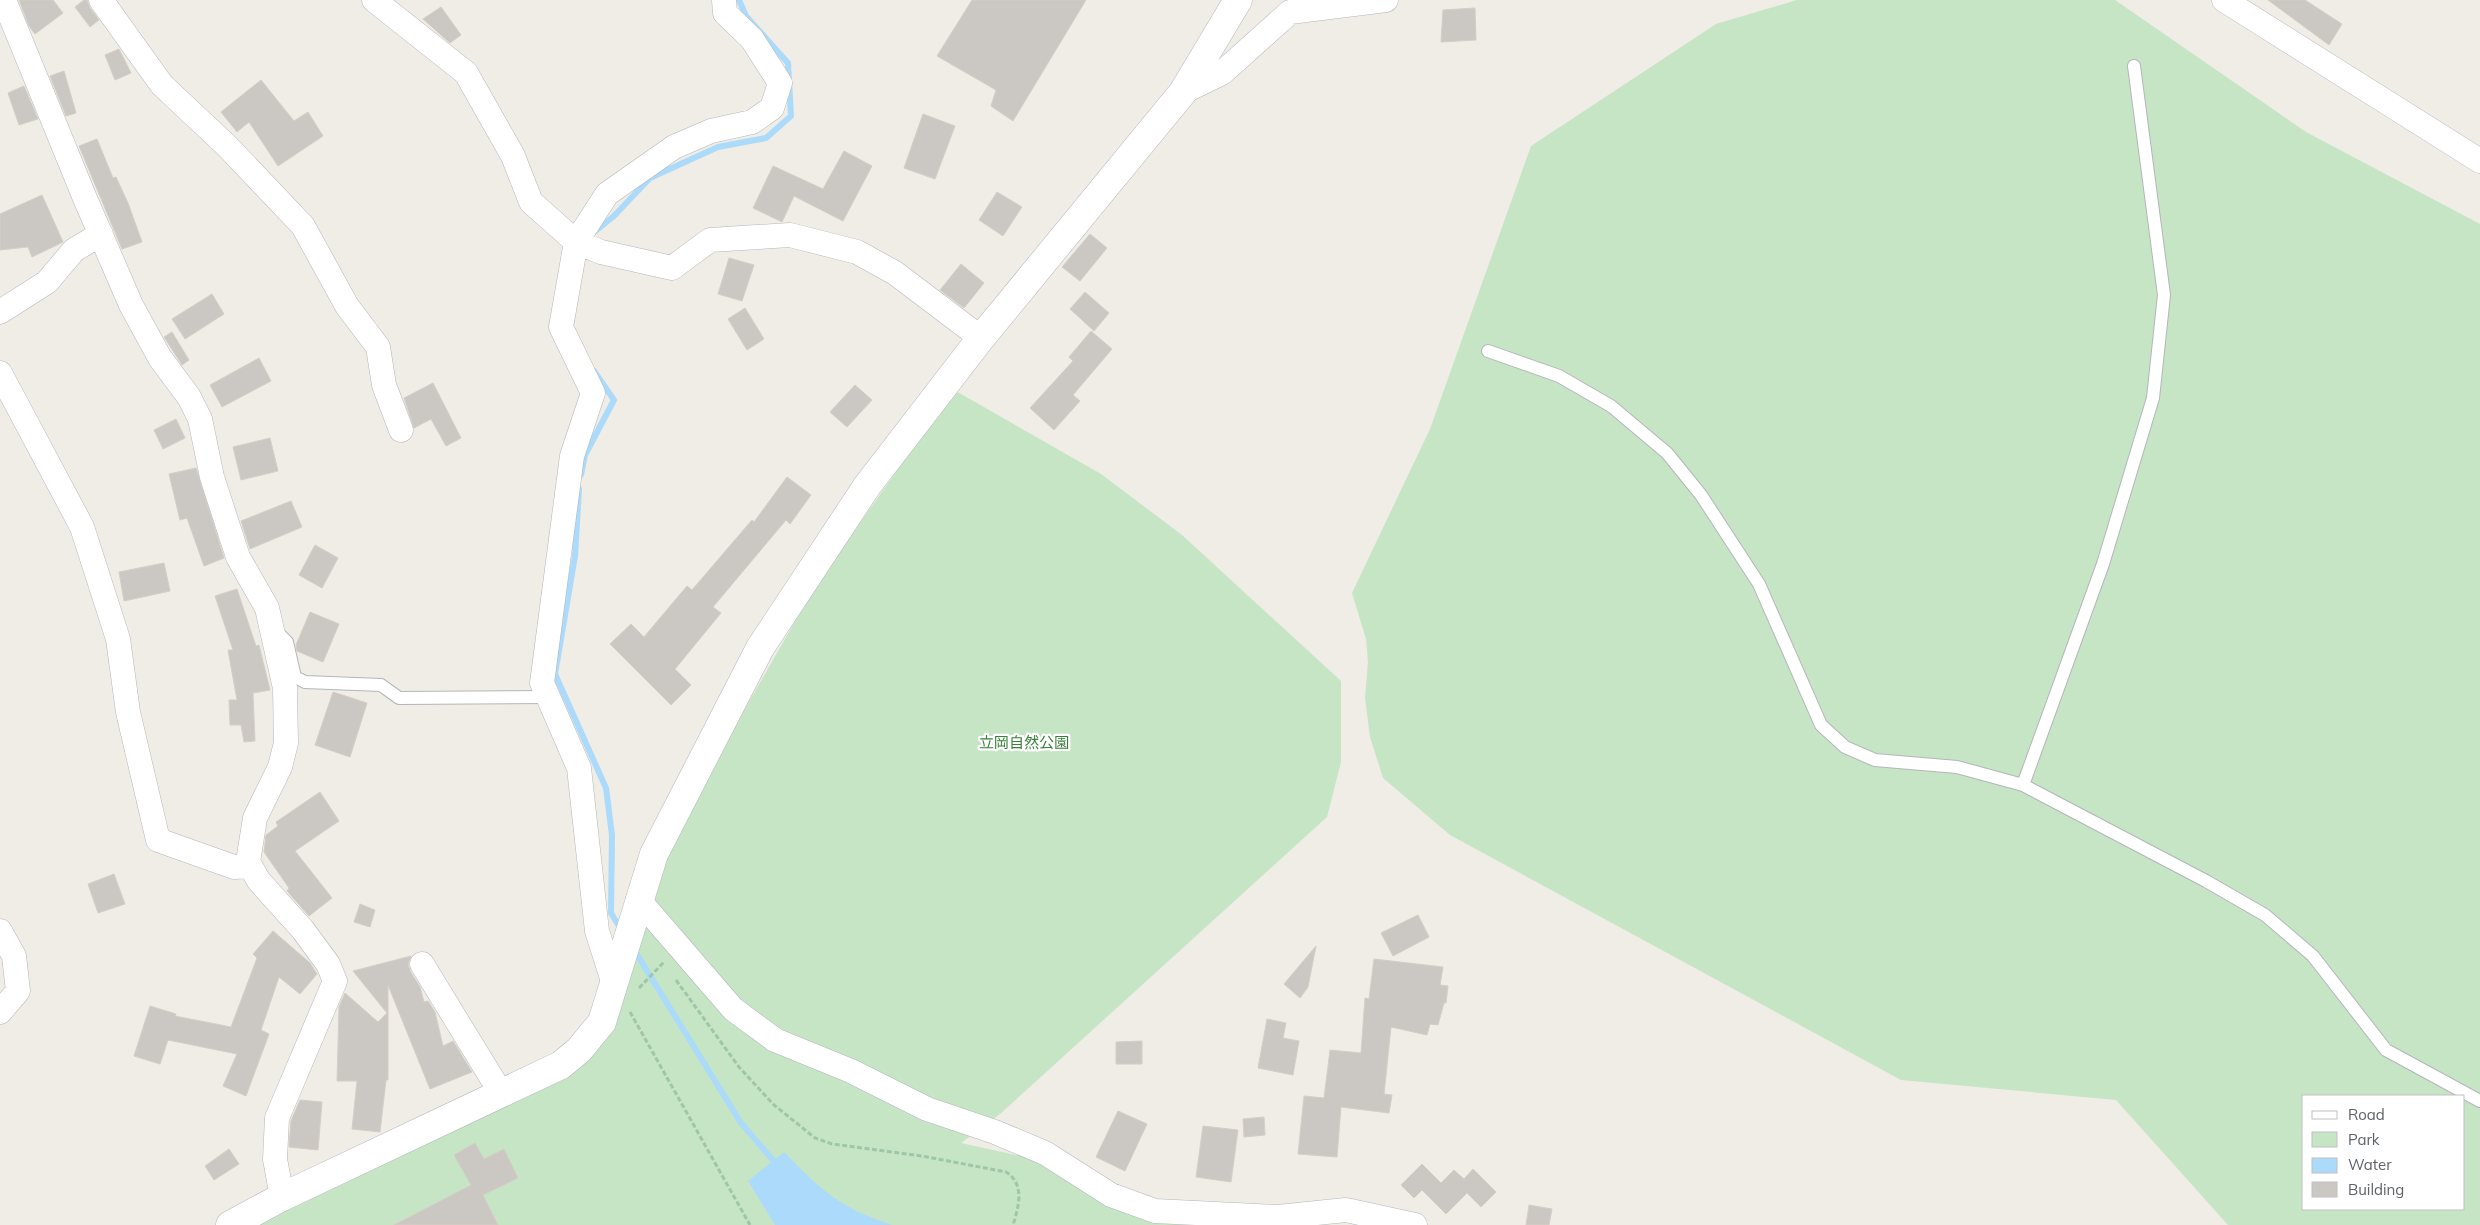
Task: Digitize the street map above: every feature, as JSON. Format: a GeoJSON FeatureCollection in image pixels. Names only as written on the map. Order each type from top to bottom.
{"type":"FeatureCollection","features":[{"type":"Feature","properties":{"kind":"street"},"geometry":{"type":"LineString","coordinates":[[4,0],[131,305],[160,358],[189,397],[200,419],[212,477],[238,557],[267,608],[272,626],[285,688],[286,743],[280,767],[255,818],[248,862],[258,881],[303,930],[328,964],[335,981],[277,1118],[275,1159],[282,1197]]}},
{"type":"Feature","properties":{"kind":"street"},"geometry":{"type":"LineString","coordinates":[[101,0],[162,85],[227,146],[303,226],[347,306],[378,347],[384,385],[401,430]]}},
{"type":"Feature","properties":{"kind":"street"},"geometry":{"type":"LineString","coordinates":[[374,0],[466,73],[513,156],[531,202],[576,242],[601,252],[672,268],[710,240],[790,235],[857,252],[895,273],[981,338]]}},
{"type":"Feature","properties":{"kind":"street"},"geometry":{"type":"LineString","coordinates":[[625,985],[597,931],[580,768],[542,683],[572,456],[593,392],[561,326],[576,242],[607,194],[674,147],[711,131],[752,122],[772,108],[780,83],[752,39],[725,13],[724,0]]}},
{"type":"Feature","properties":{"kind":"street"},"geometry":{"type":"LineString","coordinates":[[230,1225],[282,1197],[561,1065],[579,1050],[602,1022],[625,985],[636,910],[654,854],[760,648],[867,486],[981,338],[1183,92],[1238,0]]}},
{"type":"Feature","properties":{"kind":"street"},"geometry":{"type":"LineString","coordinates":[[1183,92],[1222,73],[1290,12],[1386,0]]}},
{"type":"Feature","properties":{"kind":"street"},"geometry":{"type":"LineString","coordinates":[[2224,0],[2480,161]]}},
{"type":"Feature","properties":{"kind":"street"},"geometry":{"type":"LineString","coordinates":[[0,312],[46,282],[74,250],[100,234]]}},
{"type":"Feature","properties":{"kind":"street"},"geometry":{"type":"LineString","coordinates":[[0,373],[82,527],[118,639],[128,712],[158,840],[234,867],[250,866]]}},
{"type":"Feature","properties":{"kind":"street"},"geometry":{"type":"LineString","coordinates":[[636,910],[733,1009],[775,1040],[852,1070],[927,1109],[995,1132],[1045,1153],[1111,1195],[1155,1211],[1278,1217],[1346,1210],[1415,1225]]}},
{"type":"Feature","properties":{"kind":"street"},"geometry":{"type":"LineString","coordinates":[[0,931],[14,956],[18,991],[0,1012]]}},
{"type":"Feature","properties":{"kind":"street"},"geometry":{"type":"LineString","coordinates":[[422,964],[501,1093]]}},
{"type":"Feature","properties":{"kind":"lane"},"geometry":{"type":"LineString","coordinates":[[2023,785],[2103,564],[2153,398],[2164,295],[2134,66]]}},
{"type":"Feature","properties":{"kind":"lane"},"geometry":{"type":"LineString","coordinates":[[1488,351],[1559,376],[1604,402],[1667,453],[1700,495],[1759,584],[1821,725],[1845,747],[1875,760],[1957,767],[2023,785],[2206,881],[2266,915],[2313,956],[2386,1050],[2480,1102]]}},
{"type":"Feature","properties":{"kind":"lane"},"geometry":{"type":"LineString","coordinates":[[272,626],[287,642],[295,677],[305,682],[381,685],[399,698],[549,697]]}},
{"type":"Feature","properties":{"kind":"path"},"geometry":{"type":"LineString","coordinates":[[658,955],[669,970]]}},
{"type":"Feature","properties":{"kind":"path"},"geometry":{"type":"LineString","coordinates":[[664,962],[625,985],[750,1225]]}},
{"type":"Feature","properties":{"kind":"path"},"geometry":{"type":"LineString","coordinates":[[674,977],[739,1068],[773,1104],[815,1138],[832,1144],[922,1156],[1006,1172],[1016,1178],[1020,1191],[1013,1225]]}},
{"type":"Feature","properties":{"kind":"green space"},"geometry":{"type":"Polygon","coordinates":[[[1797,0],[2115,0],[2306,132],[2480,224],[2480,1225],[2228,1225],[2116,1100],[1901,1080],[1450,835],[1383,778],[1370,737],[1365,698],[1368,662],[1366,639],[1352,593],[1430,429],[1531,146],[1716,24],[1797,0]]]}},
{"type":"Feature","properties":{"kind":"green space","name":"立岡自然公園"},"geometry":{"type":"Polygon","coordinates":[[[954,390],[1101,474],[1182,535],[1341,681],[1341,762],[1327,817],[1000,1114],[961,1143],[1025,1157],[1069,1177],[1254,1225],[255,1225],[574,1069],[653,888],[713,765],[814,588],[954,390]]]}},
{"type":"Feature","properties":{"kind":"water"},"geometry":{"type":"Polygon","coordinates":[[[784,1152],[833,1197],[859,1212],[892,1225],[775,1225],[748,1181],[784,1152]]]}},
{"type":"Feature","properties":{"kind":"building"},"geometry":{"type":"Polygon","coordinates":[[[19,0],[53,0],[63,13],[35,34],[29,26],[19,0]]]}},
{"type":"Feature","properties":{"kind":"building"},"geometry":{"type":"Polygon","coordinates":[[[84,0],[87,0],[90,8],[99,20],[90,27],[75,7],[84,0]]]}},
{"type":"Feature","properties":{"kind":"building"},"geometry":{"type":"Polygon","coordinates":[[[972,0],[1086,0],[1013,121],[991,106],[996,90],[937,56],[972,0]]]}},
{"type":"Feature","properties":{"kind":"building"},"geometry":{"type":"Polygon","coordinates":[[[2268,0],[2305,0],[2342,24],[2329,45],[2268,0]]]}},
{"type":"Feature","properties":{"kind":"building"},"geometry":{"type":"Polygon","coordinates":[[[441,7],[461,35],[450,43],[423,19],[441,7]]]}},
{"type":"Feature","properties":{"kind":"building"},"geometry":{"type":"Polygon","coordinates":[[[1475,8],[1476,40],[1441,42],[1443,10],[1475,8]]]}},
{"type":"Feature","properties":{"kind":"building"},"geometry":{"type":"Polygon","coordinates":[[[119,49],[131,73],[115,80],[105,55],[119,49]]]}},
{"type":"Feature","properties":{"kind":"building"},"geometry":{"type":"Polygon","coordinates":[[[64,71],[76,113],[66,116],[50,76],[64,71]]]}},
{"type":"Feature","properties":{"kind":"building"},"geometry":{"type":"Polygon","coordinates":[[[261,80],[294,121],[308,112],[323,136],[278,166],[249,122],[237,132],[221,112],[261,80]]]}},
{"type":"Feature","properties":{"kind":"building"},"geometry":{"type":"Polygon","coordinates":[[[24,86],[38,119],[19,125],[8,93],[24,86]]]}},
{"type":"Feature","properties":{"kind":"building"},"geometry":{"type":"Polygon","coordinates":[[[923,114],[955,126],[935,179],[904,168],[923,114]]]}},
{"type":"Feature","properties":{"kind":"building"},"geometry":{"type":"Polygon","coordinates":[[[97,139],[113,178],[116,177],[128,203],[142,242],[122,249],[79,146],[97,139]]]}},
{"type":"Feature","properties":{"kind":"building"},"geometry":{"type":"Polygon","coordinates":[[[844,151],[872,166],[843,221],[794,196],[782,222],[753,208],[773,166],[823,189],[844,151]]]}},
{"type":"Feature","properties":{"kind":"building"},"geometry":{"type":"Polygon","coordinates":[[[997,192],[1022,207],[1003,236],[979,220],[997,192]]]}},
{"type":"Feature","properties":{"kind":"building"},"geometry":{"type":"Polygon","coordinates":[[[42,195],[63,242],[32,257],[28,247],[0,250],[0,214],[42,195]]]}},
{"type":"Feature","properties":{"kind":"building"},"geometry":{"type":"Polygon","coordinates":[[[1090,234],[1107,248],[1080,281],[1062,267],[1090,234]]]}},
{"type":"Feature","properties":{"kind":"building"},"geometry":{"type":"Polygon","coordinates":[[[729,258],[754,265],[742,301],[718,294],[729,258]]]}},
{"type":"Feature","properties":{"kind":"building"},"geometry":{"type":"Polygon","coordinates":[[[961,264],[984,283],[964,308],[940,290],[961,264]]]}},
{"type":"Feature","properties":{"kind":"building"},"geometry":{"type":"Polygon","coordinates":[[[1085,292],[1109,313],[1094,331],[1070,309],[1085,292]]]}},
{"type":"Feature","properties":{"kind":"building"},"geometry":{"type":"Polygon","coordinates":[[[212,294],[224,314],[185,339],[172,319],[212,294]]]}},
{"type":"Feature","properties":{"kind":"building"},"geometry":{"type":"Polygon","coordinates":[[[745,308],[764,339],[747,350],[728,319],[745,308]]]}},
{"type":"Feature","properties":{"kind":"building"},"geometry":{"type":"Polygon","coordinates":[[[1091,331],[1112,349],[1073,395],[1080,401],[1054,430],[1030,408],[1073,361],[1069,357],[1091,331]]]}},
{"type":"Feature","properties":{"kind":"building"},"geometry":{"type":"Polygon","coordinates":[[[172,332],[189,360],[182,365],[164,337],[172,332]]]}},
{"type":"Feature","properties":{"kind":"building"},"geometry":{"type":"Polygon","coordinates":[[[259,358],[271,381],[222,407],[210,385],[259,358]]]}},
{"type":"Feature","properties":{"kind":"building"},"geometry":{"type":"Polygon","coordinates":[[[433,383],[461,438],[446,446],[431,419],[414,428],[404,398],[433,383]]]}},
{"type":"Feature","properties":{"kind":"building"},"geometry":{"type":"Polygon","coordinates":[[[855,385],[872,400],[847,427],[830,412],[855,385]]]}},
{"type":"Feature","properties":{"kind":"building"},"geometry":{"type":"Polygon","coordinates":[[[176,419],[185,438],[163,449],[154,430],[176,419]]]}},
{"type":"Feature","properties":{"kind":"building"},"geometry":{"type":"Polygon","coordinates":[[[270,438],[278,471],[241,480],[233,447],[270,438]]]}},
{"type":"Feature","properties":{"kind":"building"},"geometry":{"type":"Polygon","coordinates":[[[196,468],[224,558],[204,566],[187,518],[180,520],[169,474],[196,468]]]}},
{"type":"Feature","properties":{"kind":"building"},"geometry":{"type":"Polygon","coordinates":[[[787,477],[811,495],[790,524],[786,520],[713,607],[721,613],[675,669],[691,685],[671,705],[610,644],[631,624],[644,637],[687,586],[692,590],[752,520],[754,522],[787,477]]]}},
{"type":"Feature","properties":{"kind":"building"},"geometry":{"type":"Polygon","coordinates":[[[291,501],[302,527],[250,549],[241,521],[291,501]]]}},
{"type":"Feature","properties":{"kind":"building"},"geometry":{"type":"Polygon","coordinates":[[[315,545],[338,558],[322,588],[299,575],[315,545]]]}},
{"type":"Feature","properties":{"kind":"building"},"geometry":{"type":"Polygon","coordinates":[[[164,563],[170,591],[124,601],[119,572],[164,563]]]}},
{"type":"Feature","properties":{"kind":"building"},"geometry":{"type":"Polygon","coordinates":[[[237,589],[256,646],[259,645],[270,690],[253,693],[255,741],[244,742],[241,725],[230,725],[229,700],[237,700],[228,650],[233,650],[215,596],[237,589]]]}},
{"type":"Feature","properties":{"kind":"building"},"geometry":{"type":"Polygon","coordinates":[[[310,612],[339,624],[323,662],[297,651],[296,645],[310,612]]]}},
{"type":"Feature","properties":{"kind":"building"},"geometry":{"type":"Polygon","coordinates":[[[333,692],[367,703],[350,757],[315,745],[333,692]]]}},
{"type":"Feature","properties":{"kind":"building"},"geometry":{"type":"Polygon","coordinates":[[[320,792],[339,821],[295,851],[332,898],[309,916],[287,891],[289,888],[264,852],[266,835],[278,826],[276,822],[320,792]]]}},
{"type":"Feature","properties":{"kind":"building"},"geometry":{"type":"Polygon","coordinates":[[[114,874],[125,904],[98,913],[88,884],[114,874]]]}},
{"type":"Feature","properties":{"kind":"building"},"geometry":{"type":"Polygon","coordinates":[[[360,904],[375,910],[370,927],[354,922],[360,904]]]}},
{"type":"Feature","properties":{"kind":"building"},"geometry":{"type":"Polygon","coordinates":[[[1418,915],[1429,937],[1393,956],[1381,933],[1418,915]]]}},
{"type":"Feature","properties":{"kind":"building"},"geometry":{"type":"Polygon","coordinates":[[[273,931],[310,963],[317,974],[300,994],[279,977],[261,1030],[269,1034],[246,1096],[223,1086],[237,1054],[168,1040],[160,1064],[134,1056],[150,1006],[176,1014],[175,1016],[231,1027],[257,958],[253,954],[273,931]]]}},
{"type":"Feature","properties":{"kind":"building"},"geometry":{"type":"Polygon","coordinates":[[[1316,946],[1308,987],[1300,998],[1284,984],[1316,946]]]}},
{"type":"Feature","properties":{"kind":"building"},"geometry":{"type":"Polygon","coordinates":[[[411,956],[408,964],[410,971],[420,987],[424,1002],[428,1001],[435,1012],[443,1046],[453,1041],[472,1072],[430,1089],[388,985],[388,1080],[386,1080],[380,1132],[352,1129],[357,1081],[337,1081],[339,1007],[345,993],[378,1022],[387,1013],[353,971],[411,956]]]}},
{"type":"Feature","properties":{"kind":"building"},"geometry":{"type":"Polygon","coordinates":[[[1374,959],[1443,967],[1440,985],[1448,986],[1446,1003],[1444,1003],[1438,1025],[1430,1024],[1427,1035],[1391,1027],[1384,1094],[1392,1095],[1389,1113],[1341,1107],[1337,1157],[1298,1154],[1304,1096],[1324,1098],[1330,1050],[1361,1053],[1365,998],[1369,999],[1374,959]]]}},
{"type":"Feature","properties":{"kind":"building"},"geometry":{"type":"Polygon","coordinates":[[[1267,1019],[1286,1023],[1283,1038],[1299,1041],[1293,1075],[1258,1068],[1267,1019]]]}},
{"type":"Feature","properties":{"kind":"building"},"geometry":{"type":"Polygon","coordinates":[[[1142,1041],[1142,1064],[1116,1064],[1116,1042],[1142,1041]]]}},
{"type":"Feature","properties":{"kind":"building"},"geometry":{"type":"Polygon","coordinates":[[[300,1100],[322,1102],[318,1150],[289,1147],[291,1121],[300,1100]]]}},
{"type":"Feature","properties":{"kind":"building"},"geometry":{"type":"Polygon","coordinates":[[[1118,1111],[1147,1124],[1125,1171],[1096,1157],[1118,1111]]]}},
{"type":"Feature","properties":{"kind":"building"},"geometry":{"type":"Polygon","coordinates":[[[1264,1117],[1265,1135],[1244,1137],[1243,1119],[1264,1117]]]}},
{"type":"Feature","properties":{"kind":"building"},"geometry":{"type":"Polygon","coordinates":[[[1203,1126],[1238,1130],[1231,1182],[1196,1177],[1203,1126]]]}},
{"type":"Feature","properties":{"kind":"building"},"geometry":{"type":"Polygon","coordinates":[[[475,1143],[484,1159],[504,1149],[518,1178],[483,1195],[498,1225],[394,1225],[471,1185],[454,1155],[475,1143]]]}},
{"type":"Feature","properties":{"kind":"building"},"geometry":{"type":"Polygon","coordinates":[[[229,1149],[239,1164],[214,1180],[205,1166],[229,1149]]]}},
{"type":"Feature","properties":{"kind":"building"},"geometry":{"type":"Polygon","coordinates":[[[1422,1164],[1441,1183],[1454,1170],[1464,1179],[1473,1169],[1496,1192],[1481,1207],[1467,1193],[1446,1214],[1422,1190],[1414,1198],[1401,1185],[1422,1164]]]}},
{"type":"Feature","properties":{"kind":"building"},"geometry":{"type":"Polygon","coordinates":[[[1529,1205],[1552,1209],[1549,1225],[1526,1225],[1529,1205]]]}},
{"type":"Feature","properties":{"kind":"waterway"},"geometry":{"type":"LineString","coordinates":[[593,233],[614,216],[650,178],[718,147],[766,138],[791,116],[788,63],[746,16],[739,0]]}},
{"type":"Feature","properties":{"kind":"waterway"},"geometry":{"type":"LineString","coordinates":[[581,475],[585,455],[614,400],[594,371]]}},
{"type":"Feature","properties":{"kind":"waterway"},"geometry":{"type":"LineString","coordinates":[[579,489],[575,556],[555,674],[606,788],[612,835],[611,913],[622,931]]}},
{"type":"Feature","properties":{"kind":"waterway"},"geometry":{"type":"LineString","coordinates":[[633,948],[741,1123],[778,1166]]}}]}
